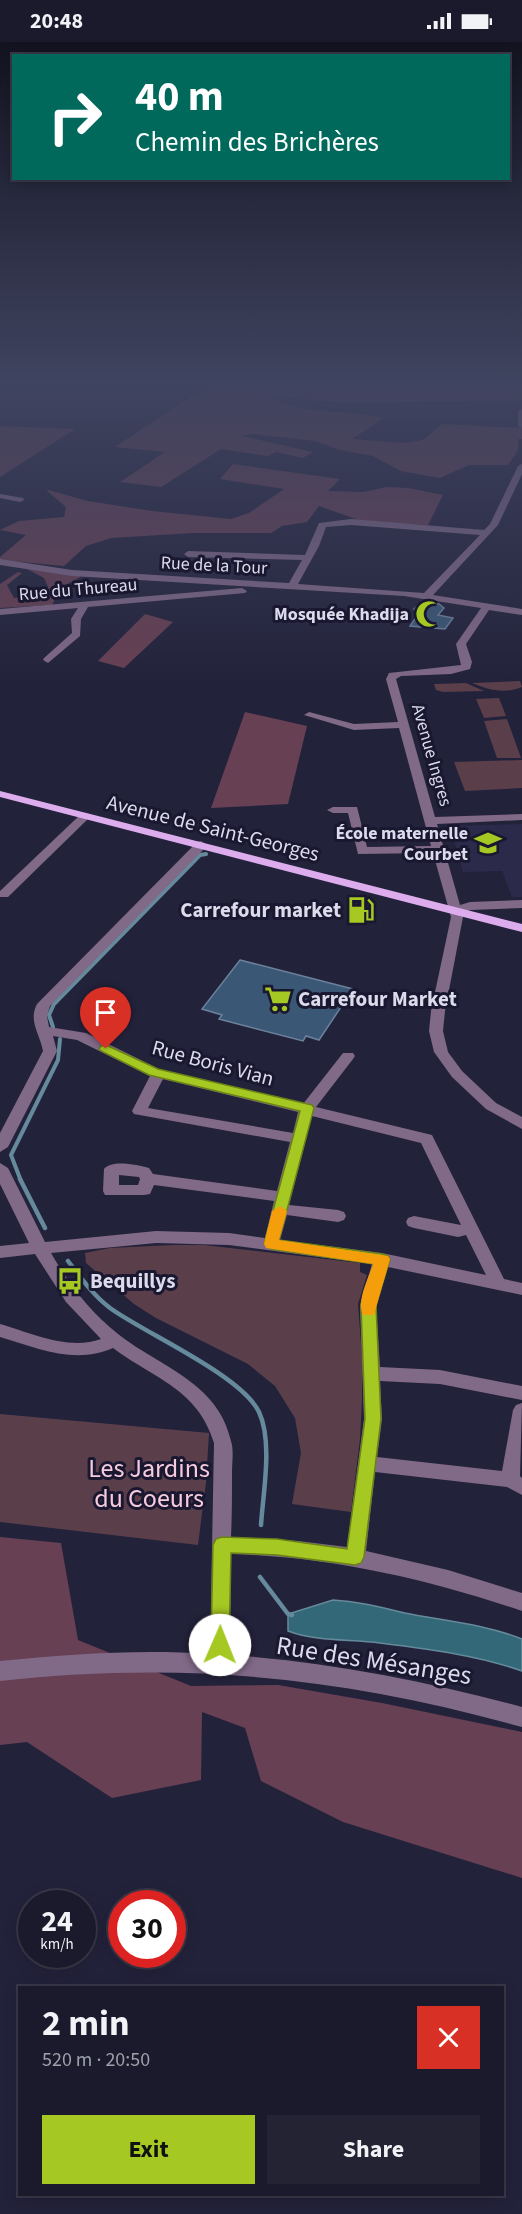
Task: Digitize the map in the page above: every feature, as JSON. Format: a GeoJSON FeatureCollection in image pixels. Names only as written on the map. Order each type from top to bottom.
{"type":"FeatureCollection","features":[{"type":"Feature","properties":{"kind":"main road","name":"Avenue de Saint-Georges"},"geometry":{"type":"LineString","coordinates":[[0,794],[522,928]]}},
{"type":"Feature","properties":{"kind":"street"},"geometry":{"type":"LineString","coordinates":[[427,596],[488,533],[498,519],[515,482]]}},
{"type":"Feature","properties":{"kind":"street"},"geometry":{"type":"LineString","coordinates":[[0,496],[20,500]]}},
{"type":"Feature","properties":{"kind":"street"},"geometry":{"type":"LineString","coordinates":[[293,585],[315,546],[320,527],[332,523],[351,522],[488,533]]}},
{"type":"Feature","properties":{"kind":"street"},"geometry":{"type":"LineString","coordinates":[[188,554],[308,558]]}},
{"type":"Feature","properties":{"kind":"street","name":"Rue de la Tour"},"geometry":{"type":"LineString","coordinates":[[0,562],[72,573],[293,585],[427,596],[522,612]]}},
{"type":"Feature","properties":{"kind":"street"},"geometry":{"type":"LineString","coordinates":[[230,592],[242,583]]}},
{"type":"Feature","properties":{"kind":"street","name":"Rue du Thureau"},"geometry":{"type":"LineString","coordinates":[[0,612],[257,590],[269,584]]}},
{"type":"Feature","properties":{"kind":"street"},"geometry":{"type":"LineString","coordinates":[[48,660],[77,634],[76,619],[84,606]]}},
{"type":"Feature","properties":{"kind":"street","name":"Avenue Ingres"},"geometry":{"type":"LineString","coordinates":[[456,910],[391,680],[393,675],[400,673],[451,671],[466,667],[461,644],[487,606]]}},
{"type":"Feature","properties":{"kind":"street"},"geometry":{"type":"LineString","coordinates":[[309,715],[354,727],[405,725]]}},
{"type":"Feature","properties":{"kind":"street"},"geometry":{"type":"LineString","coordinates":[[333,810],[353,809],[362,851],[439,849]]}},
{"type":"Feature","properties":{"kind":"street"},"geometry":{"type":"LineString","coordinates":[[4,894],[86,816]]}},
{"type":"Feature","properties":{"kind":"street"},"geometry":{"type":"LineString","coordinates":[[431,821],[522,817]]}},
{"type":"Feature","properties":{"kind":"street"},"geometry":{"type":"LineString","coordinates":[[0,1147],[48,1056],[50,1046],[43,1030],[39,1011],[201,845]]}},
{"type":"Feature","properties":{"kind":"street"},"geometry":{"type":"LineString","coordinates":[[522,904],[470,906],[456,910],[457,917],[443,976],[436,1031],[441,1052],[458,1074],[491,1106],[522,1124]]}},
{"type":"Feature","properties":{"kind":"street","name":"Rue Boris Vian"},"geometry":{"type":"LineString","coordinates":[[43,1030],[81,1036],[159,1073],[427,1139],[498,1284]]}},
{"type":"Feature","properties":{"kind":"street"},"geometry":{"type":"LineString","coordinates":[[271,1244],[307,1108],[348,1056]]}},
{"type":"Feature","properties":{"kind":"street"},"geometry":{"type":"LineString","coordinates":[[159,1073],[139,1111],[299,1139]]}},
{"type":"Feature","properties":{"kind":"street"},"geometry":{"type":"LineString","coordinates":[[0,1168],[63,1287],[86,1314],[114,1340],[191,1389],[216,1418],[223,1443],[220,1665]]}},
{"type":"Feature","properties":{"kind":"street"},"geometry":{"type":"LineString","coordinates":[[148,1179],[282,1203],[338,1216]]}},
{"type":"Feature","properties":{"kind":"street"},"geometry":{"type":"LineString","coordinates":[[414,1222],[458,1231],[471,1229]]}},
{"type":"Feature","properties":{"kind":"street"},"geometry":{"type":"LineString","coordinates":[[0,1252],[156,1237],[191,1237],[271,1244],[382,1259],[522,1289]]}},
{"type":"Feature","properties":{"kind":"street"},"geometry":{"type":"LineString","coordinates":[[355,1557],[369,1464],[373,1419],[369,1305],[382,1259]]}},
{"type":"Feature","properties":{"kind":"street"},"geometry":{"type":"LineString","coordinates":[[0,1330],[58,1348],[88,1350],[101,1348],[114,1340]]}},
{"type":"Feature","properties":{"kind":"street"},"geometry":{"type":"LineString","coordinates":[[373,1374],[440,1377],[522,1393]]}},
{"type":"Feature","properties":{"kind":"street"},"geometry":{"type":"LineString","coordinates":[[369,1464],[516,1484],[522,1410]]}},
{"type":"Feature","properties":{"kind":"street"},"geometry":{"type":"LineString","coordinates":[[222,1545],[288,1548],[355,1557],[427,1573],[522,1602]]}},
{"type":"Feature","properties":{"kind":"street","name":"Rue des Mésanges"},"geometry":{"type":"LineString","coordinates":[[0,1671],[90,1662],[220,1665],[396,1685],[462,1699],[522,1717]]}},
{"type":"Feature","properties":{"kind":"shaded area"},"geometry":{"type":"Polygon","coordinates":[[[123,482],[168,482],[161,487],[123,482]]]}},
{"type":"Feature","properties":{"kind":"shaded area"},"geometry":{"type":"Polygon","coordinates":[[[242,482],[337,482],[328,491],[363,492],[387,487],[408,488],[443,495],[428,525],[364,522],[319,506],[307,522],[282,526],[271,533],[193,533],[111,538],[86,546],[64,566],[0,560],[0,557],[26,535],[0,530],[19,521],[64,517],[66,507],[48,490],[88,501],[152,511],[231,519],[249,513],[284,489],[242,482]]]}},
{"type":"Feature","properties":{"kind":"shaded area"},"geometry":{"type":"Polygon","coordinates":[[[27,569],[82,576],[60,588],[52,605],[0,608],[0,584],[18,572],[22,573],[7,585],[14,598],[36,595],[48,587],[44,578],[27,569]]]}},
{"type":"Feature","properties":{"kind":"shaded area"},"geometry":{"type":"Polygon","coordinates":[[[145,614],[173,622],[124,668],[98,661],[145,614]]]}},
{"type":"Feature","properties":{"kind":"shaded area"},"geometry":{"type":"Polygon","coordinates":[[[245,712],[307,726],[288,804],[211,808],[245,712]]]}},
{"type":"Feature","properties":{"kind":"shaded area","name":"École maternelle Courbet"},"geometry":{"type":"Polygon","coordinates":[[[522,824],[522,897],[512,897],[502,871],[463,872],[450,826],[522,824]]]}},
{"type":"Feature","properties":{"kind":"shaded area"},"geometry":{"type":"Polygon","coordinates":[[[0,1537],[61,1543],[78,1640],[191,1686],[278,1685],[382,1703],[522,1732],[522,1878],[343,1822],[261,1781],[245,1728],[202,1712],[201,1780],[112,1798],[27,1742],[0,1745],[0,1537]]]}},
{"type":"Feature","properties":{"kind":"green space"},"geometry":{"type":"Polygon","coordinates":[[[520,681],[522,687],[503,691],[472,683],[520,681]]]}},
{"type":"Feature","properties":{"kind":"green space"},"geometry":{"type":"Polygon","coordinates":[[[466,683],[484,691],[443,692],[436,690],[434,684],[466,683]]]}},
{"type":"Feature","properties":{"kind":"green space"},"geometry":{"type":"Polygon","coordinates":[[[499,698],[506,716],[484,718],[476,699],[499,698]]]}},
{"type":"Feature","properties":{"kind":"green space"},"geometry":{"type":"Polygon","coordinates":[[[507,719],[521,758],[497,758],[484,721],[507,719]]]}},
{"type":"Feature","properties":{"kind":"green space"},"geometry":{"type":"Polygon","coordinates":[[[522,760],[522,788],[465,791],[454,762],[522,760]]]}},
{"type":"Feature","properties":{"kind":"green space"},"geometry":{"type":"Polygon","coordinates":[[[204,1245],[360,1263],[360,1272],[367,1275],[358,1304],[362,1399],[360,1439],[351,1512],[292,1504],[301,1453],[295,1418],[275,1386],[248,1364],[156,1318],[134,1304],[86,1263],[85,1253],[110,1248],[204,1245]]]}},
{"type":"Feature","properties":{"kind":"green space","name":"Les Jardins du Coeurs"},"geometry":{"type":"Polygon","coordinates":[[[0,1414],[209,1433],[206,1482],[198,1545],[0,1522],[0,1414]]]}},
{"type":"Feature","properties":{"kind":"water"},"geometry":{"type":"Polygon","coordinates":[[[333,1600],[361,1603],[479,1626],[522,1639],[522,1671],[452,1653],[380,1643],[322,1639],[288,1631],[288,1614],[333,1600]]]}},
{"type":"Feature","properties":{"kind":"building","name":"Mosquée Khadija"},"geometry":{"type":"Polygon","coordinates":[[[422,601],[439,604],[444,608],[438,615],[453,618],[445,629],[410,626],[421,610],[414,609],[422,601]]]}},
{"type":"Feature","properties":{"kind":"building","name":"Carrefour Market"},"geometry":{"type":"Polygon","coordinates":[[[240,960],[353,989],[319,1040],[306,1036],[303,1041],[219,1019],[222,1015],[202,1009],[240,960]]]}},
{"type":"Feature","properties":{"kind":"waterway"},"geometry":{"type":"LineString","coordinates":[[53,1027],[49,1015],[54,1004],[200,855],[206,854]]}},
{"type":"Feature","properties":{"kind":"waterway"},"geometry":{"type":"LineString","coordinates":[[21,1181],[11,1155],[58,1060],[60,1039]]}},
{"type":"Feature","properties":{"kind":"waterway"},"geometry":{"type":"LineString","coordinates":[[21,1181],[45,1228]]}},
{"type":"Feature","properties":{"kind":"waterway"},"geometry":{"type":"LineString","coordinates":[[68,1261],[93,1292],[110,1308],[213,1370],[249,1398],[259,1412],[266,1438],[261,1525]]}},
{"type":"Feature","properties":{"kind":"waterway"},"geometry":{"type":"LineString","coordinates":[[260,1577],[288,1614],[292,1615]]}},
{"type":"Feature","properties":{"kind":"slow traffic"},"geometry":{"type":"LineString","coordinates":[[280,1211],[271,1244],[382,1259],[370,1297],[369,1311]]}},
{"type":"Feature","properties":{"kind":"place","name":"Mosquée Khadija"},"geometry":{"type":"Point","coordinates":[429,614]}},
{"type":"Feature","properties":{"kind":"place","name":"École maternelle Courbet"},"geometry":{"type":"Point","coordinates":[488,843]}},
{"type":"Feature","properties":{"kind":"place","name":"Carrefour market"},"geometry":{"type":"Point","coordinates":[361,910]}},
{"type":"Feature","properties":{"kind":"place","name":"Carrefour Market"},"geometry":{"type":"Point","coordinates":[278,999]}},
{"type":"Feature","properties":{"kind":"place","name":"Bequillys"},"geometry":{"type":"Point","coordinates":[70,1281]}},
{"type":"Feature","properties":{"kind":"route"},"geometry":{"type":"LineString","coordinates":[[106,1049],[154,1072],[307,1108],[271,1244],[382,1259],[369,1305],[373,1419],[369,1464],[355,1557],[277,1547],[222,1545],[220,1645]]}}]}
